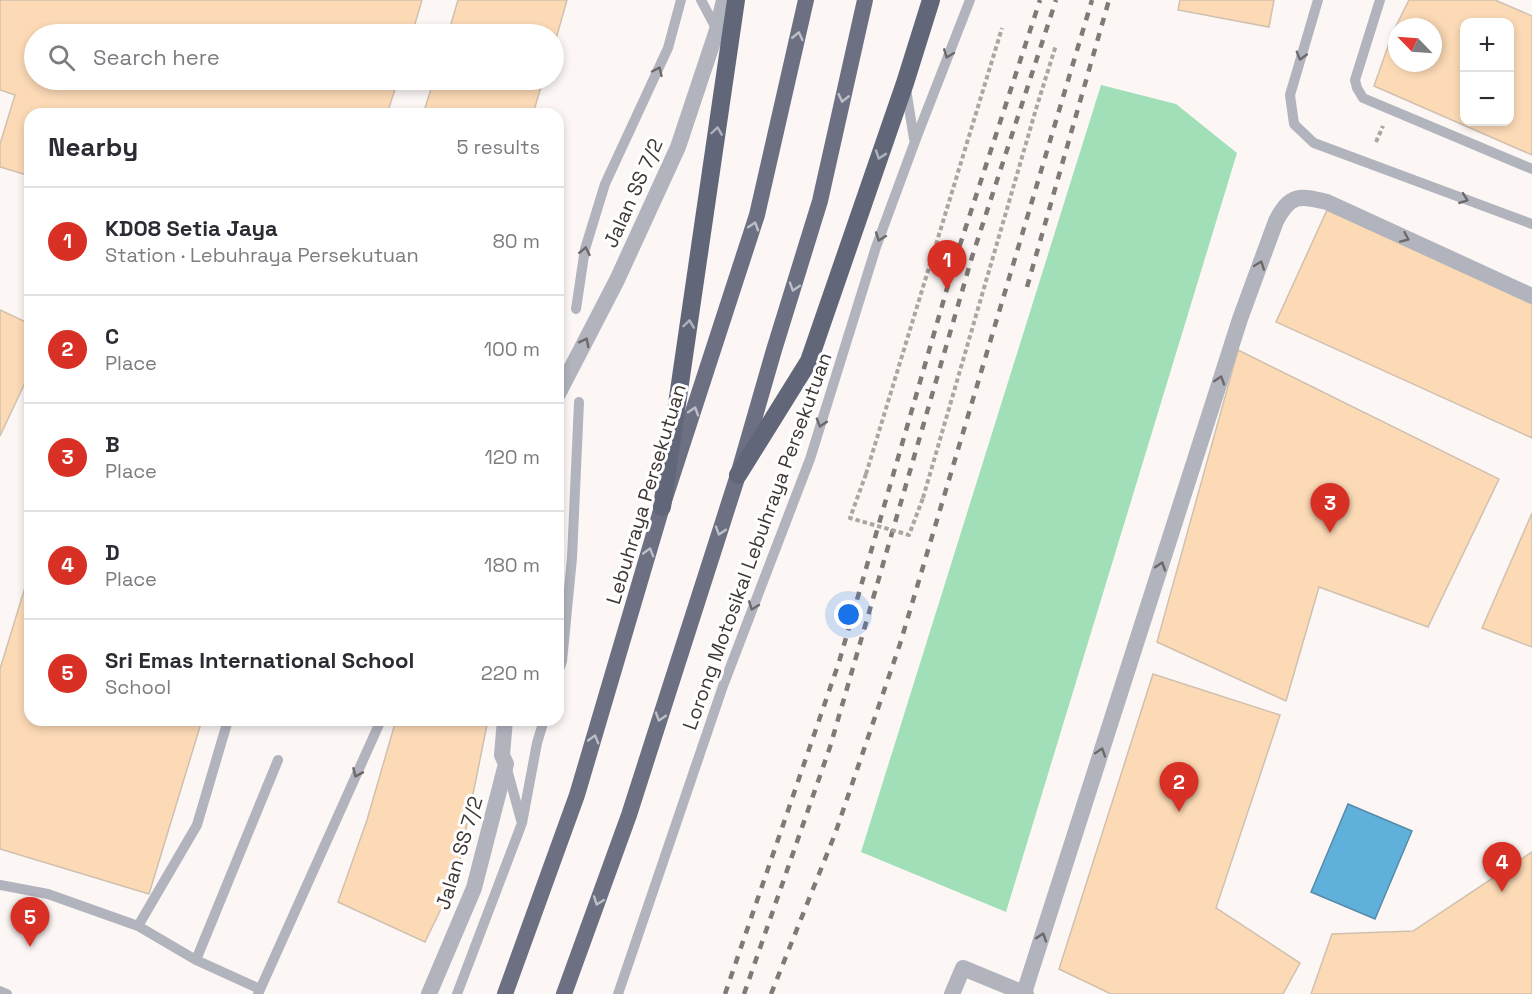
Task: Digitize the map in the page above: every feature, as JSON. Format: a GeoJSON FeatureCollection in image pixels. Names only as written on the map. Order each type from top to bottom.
{"type":"FeatureCollection","features":[{"type":"Feature","properties":{"kind":"highway"},"geometry":{"type":"LineString","coordinates":[[663,507],[736,0]]}},
{"type":"Feature","properties":{"kind":"highway","name":"Lebuhraya Persekutuan"},"geometry":{"type":"LineString","coordinates":[[505,994],[577,795],[663,507],[757,215],[806,0]]}},
{"type":"Feature","properties":{"kind":"highway"},"geometry":{"type":"LineString","coordinates":[[564,994],[629,815],[738,476],[820,201],[865,0]]}},
{"type":"Feature","properties":{"kind":"highway"},"geometry":{"type":"LineString","coordinates":[[738,476],[809,361],[905,83],[931,0]]}},
{"type":"Feature","properties":{"kind":"street","name":"Jalan SS 7/2"},"geometry":{"type":"LineString","coordinates":[[564,382],[617,280],[678,147],[717,30],[724,0]]}},
{"type":"Feature","properties":{"kind":"street"},"geometry":{"type":"LineString","coordinates":[[951,994],[963,968],[1025,994],[1240,319],[1282,209],[1290,200],[1300,198],[1327,202],[1532,296]]}},
{"type":"Feature","properties":{"kind":"street","name":"Jalan SS 7/2"},"geometry":{"type":"LineString","coordinates":[[429,994],[474,888],[504,760],[505,726]]}},
{"type":"Feature","properties":{"kind":"lane"},"geometry":{"type":"LineString","coordinates":[[576,309],[585,249],[605,184],[668,48],[681,0]]}},
{"type":"Feature","properties":{"kind":"lane"},"geometry":{"type":"LineString","coordinates":[[700,0],[717,30]]}},
{"type":"Feature","properties":{"kind":"lane","name":"Lorong Motosikal Lebuhraya Persekutuan"},"geometry":{"type":"LineString","coordinates":[[618,994],[723,686],[810,459],[876,246],[970,0]]}},
{"type":"Feature","properties":{"kind":"lane"},"geometry":{"type":"LineString","coordinates":[[1318,0],[1290,95],[1294,124],[1314,143],[1532,224]]}},
{"type":"Feature","properties":{"kind":"lane"},"geometry":{"type":"LineString","coordinates":[[1380,0],[1355,80],[1363,98],[1532,169]]}},
{"type":"Feature","properties":{"kind":"lane"},"geometry":{"type":"LineString","coordinates":[[905,83],[915,142]]}},
{"type":"Feature","properties":{"kind":"lane"},"geometry":{"type":"LineString","coordinates":[[564,640],[572,558],[579,402]]}},
{"type":"Feature","properties":{"kind":"lane"},"geometry":{"type":"LineString","coordinates":[[138,926],[196,825],[226,726]]}},
{"type":"Feature","properties":{"kind":"lane"},"geometry":{"type":"LineString","coordinates":[[0,885],[48,894],[138,926],[196,960],[259,991],[378,726]]}},
{"type":"Feature","properties":{"kind":"lane"},"geometry":{"type":"LineString","coordinates":[[501,726],[504,760],[522,823]]}},
{"type":"Feature","properties":{"kind":"lane"},"geometry":{"type":"LineString","coordinates":[[457,994],[522,823],[542,726]]}},
{"type":"Feature","properties":{"kind":"lane"},"geometry":{"type":"LineString","coordinates":[[196,960],[278,760]]}},
{"type":"Feature","properties":{"kind":"lane"},"geometry":{"type":"LineString","coordinates":[[0,991],[7,994]]}},
{"type":"Feature","properties":{"kind":"path"},"geometry":{"type":"LineString","coordinates":[[1002,28],[866,474],[850,518],[909,535],[923,498],[1056,45]]}},
{"type":"Feature","properties":{"kind":"green space"},"geometry":{"type":"Polygon","coordinates":[[[1101,85],[1176,104],[1237,153],[1006,912],[861,852],[1101,85]]]}},
{"type":"Feature","properties":{"kind":"water"},"geometry":{"type":"Polygon","coordinates":[[[1348,804],[1412,831],[1375,919],[1311,892],[1348,804]]]}},
{"type":"Feature","properties":{"kind":"building"},"geometry":{"type":"Polygon","coordinates":[[[0,0],[422,0],[415,24],[24,24],[24,90],[395,90],[389,108],[24,108],[24,174],[0,167],[0,144],[15,95],[0,90],[0,0]]]}},
{"type":"Feature","properties":{"kind":"building"},"geometry":{"type":"Polygon","coordinates":[[[458,0],[567,0],[560,24],[451,24],[458,0]]]}},
{"type":"Feature","properties":{"kind":"building"},"geometry":{"type":"Polygon","coordinates":[[[1180,0],[1274,0],[1269,27],[1178,10],[1180,0]]]}},
{"type":"Feature","properties":{"kind":"building"},"geometry":{"type":"Polygon","coordinates":[[[1409,0],[1495,0],[1532,16],[1532,155],[1466,126],[1514,126],[1514,18],[1460,18],[1460,124],[1374,86],[1388,46],[1388,72],[1442,72],[1442,18],[1400,18],[1409,0]]]}},
{"type":"Feature","properties":{"kind":"building"},"geometry":{"type":"Polygon","coordinates":[[[431,90],[540,90],[535,108],[425,108],[431,90]]]}},
{"type":"Feature","properties":{"kind":"building"},"geometry":{"type":"Polygon","coordinates":[[[1327,210],[1532,303],[1532,438],[1276,322],[1327,210]]]}},
{"type":"Feature","properties":{"kind":"building"},"geometry":{"type":"Polygon","coordinates":[[[0,310],[24,321],[24,385],[0,436],[0,310]]]}},
{"type":"Feature","properties":{"kind":"building"},"geometry":{"type":"Polygon","coordinates":[[[1238,350],[1499,479],[1428,627],[1319,587],[1286,701],[1157,642],[1238,350]]]}},
{"type":"Feature","properties":{"kind":"building"},"geometry":{"type":"Polygon","coordinates":[[[1532,513],[1532,647],[1482,628],[1532,513]]]}},
{"type":"Feature","properties":{"kind":"building"},"geometry":{"type":"Polygon","coordinates":[[[24,591],[24,726],[200,726],[149,894],[0,849],[0,669],[24,591]]]}},
{"type":"Feature","properties":{"kind":"building"},"geometry":{"type":"Polygon","coordinates":[[[1153,674],[1280,715],[1216,908],[1300,963],[1283,994],[1111,994],[1059,969],[1153,674]]]}},
{"type":"Feature","properties":{"kind":"building"},"geometry":{"type":"Polygon","coordinates":[[[394,726],[487,726],[456,878],[425,942],[338,902],[367,820],[394,726]]]}},
{"type":"Feature","properties":{"kind":"building"},"geometry":{"type":"Polygon","coordinates":[[[1532,852],[1532,994],[1311,994],[1332,934],[1413,931],[1532,852]]]}},
{"type":"Feature","properties":{"kind":"railway"},"geometry":{"type":"LineString","coordinates":[[725,994],[839,662],[957,254],[1040,0]]}},
{"type":"Feature","properties":{"kind":"railway"},"geometry":{"type":"LineString","coordinates":[[744,994],[830,747],[972,257],[1056,0]]}},
{"type":"Feature","properties":{"kind":"railway"},"geometry":{"type":"LineString","coordinates":[[771,994],[835,834],[900,644],[1092,0]]}},
{"type":"Feature","properties":{"kind":"railway"},"geometry":{"type":"LineString","coordinates":[[1027,287],[1109,0]]}},
{"type":"Feature","properties":{"kind":"place","name":"KD08 Setia Jaya"},"geometry":{"type":"Point","coordinates":[947,290]}},
{"type":"Feature","properties":{"kind":"place","name":"B"},"geometry":{"type":"Point","coordinates":[1330,533]}},
{"type":"Feature","properties":{"kind":"place","name":"C"},"geometry":{"type":"Point","coordinates":[1179,812]}},
{"type":"Feature","properties":{"kind":"place","name":"D"},"geometry":{"type":"Point","coordinates":[1502,892]}},
{"type":"Feature","properties":{"kind":"place","name":"Sri Emas International School"},"geometry":{"type":"Point","coordinates":[30,947]}}]}
